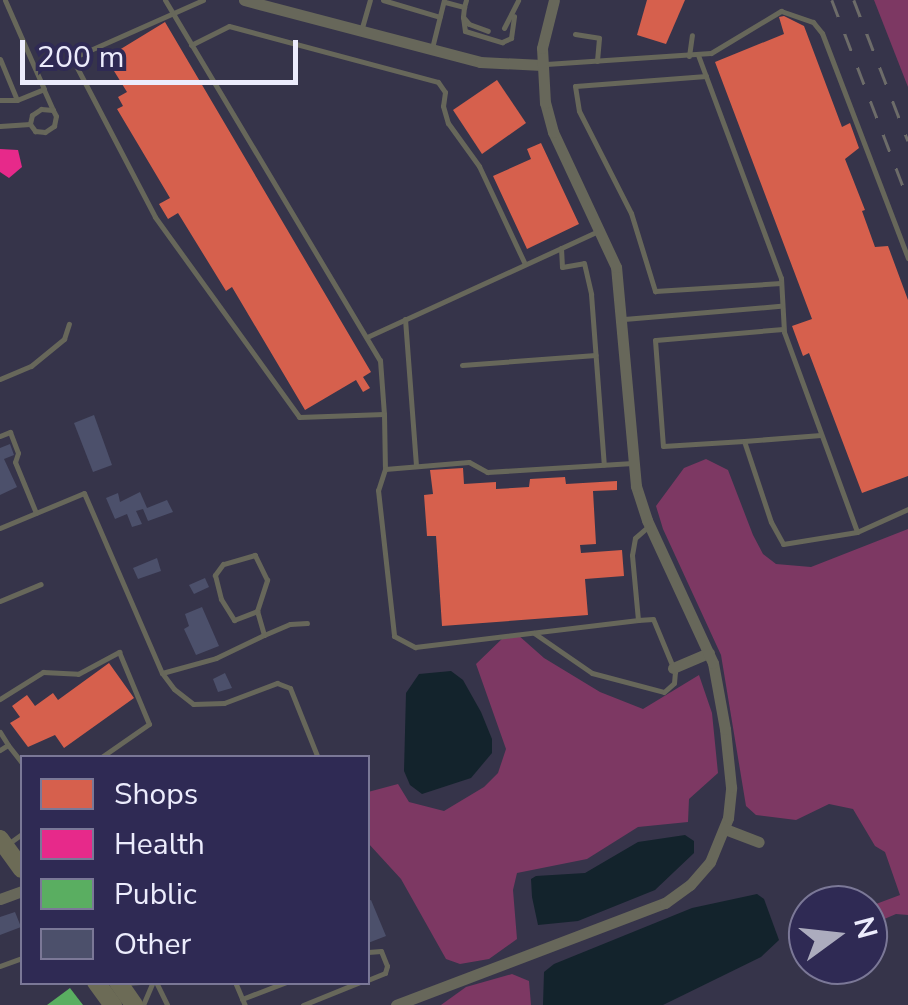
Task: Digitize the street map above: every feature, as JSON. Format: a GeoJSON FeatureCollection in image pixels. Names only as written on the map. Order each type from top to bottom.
{"type":"FeatureCollection","features":[{"type":"Feature","properties":{"kind":"main road"},"geometry":{"type":"LineString","coordinates":[[2,842],[20,865]]}},
{"type":"Feature","properties":{"kind":"street"},"geometry":{"type":"LineString","coordinates":[[244,0],[361,34],[480,62],[542,65]]}},
{"type":"Feature","properties":{"kind":"street"},"geometry":{"type":"LineString","coordinates":[[396,1005],[666,903],[704,870],[725,829],[731,788],[722,706],[709,654],[649,526],[634,463],[616,268],[553,132],[542,65],[554,0]]}},
{"type":"Feature","properties":{"kind":"street"},"geometry":{"type":"LineString","coordinates":[[673,668],[709,654]]}},
{"type":"Feature","properties":{"kind":"street"},"geometry":{"type":"LineString","coordinates":[[725,829],[759,842]]}},
{"type":"Feature","properties":{"kind":"lane"},"geometry":{"type":"LineString","coordinates":[[0,126],[30,124],[38,132],[51,129],[56,119],[5,0]]}},
{"type":"Feature","properties":{"kind":"lane"},"geometry":{"type":"LineString","coordinates":[[165,0],[367,337],[382,369],[384,469],[378,490],[394,636],[415,647],[531,631],[653,619],[673,668],[670,690],[655,690],[592,673],[531,631]]}},
{"type":"Feature","properties":{"kind":"lane"},"geometry":{"type":"LineString","coordinates":[[203,0],[72,58],[155,218],[299,418],[384,414]]}},
{"type":"Feature","properties":{"kind":"lane"},"geometry":{"type":"LineString","coordinates":[[361,34],[370,0]]}},
{"type":"Feature","properties":{"kind":"lane"},"geometry":{"type":"LineString","coordinates":[[383,0],[440,17]]}},
{"type":"Feature","properties":{"kind":"lane"},"geometry":{"type":"LineString","coordinates":[[431,51],[444,1],[465,4],[465,32],[502,42],[511,38],[518,0]]}},
{"type":"Feature","properties":{"kind":"lane"},"geometry":{"type":"LineString","coordinates":[[759,6],[768,16]]}},
{"type":"Feature","properties":{"kind":"lane"},"geometry":{"type":"LineString","coordinates":[[542,65],[711,53],[768,16],[788,11],[813,22],[822,33],[908,258]]}},
{"type":"Feature","properties":{"kind":"lane"},"geometry":{"type":"LineString","coordinates":[[504,28],[514,16]]}},
{"type":"Feature","properties":{"kind":"lane"},"geometry":{"type":"LineString","coordinates":[[463,18],[488,32]]}},
{"type":"Feature","properties":{"kind":"lane"},"geometry":{"type":"LineString","coordinates":[[191,45],[229,26],[438,82],[446,92],[443,106],[448,123],[479,166],[525,264]]}},
{"type":"Feature","properties":{"kind":"lane"},"geometry":{"type":"LineString","coordinates":[[575,34],[599,38],[596,61]]}},
{"type":"Feature","properties":{"kind":"lane"},"geometry":{"type":"LineString","coordinates":[[690,56],[692,35]]}},
{"type":"Feature","properties":{"kind":"lane"},"geometry":{"type":"LineString","coordinates":[[698,55],[781,283],[783,329],[857,532]]}},
{"type":"Feature","properties":{"kind":"lane"},"geometry":{"type":"LineString","coordinates":[[0,60],[17,100]]}},
{"type":"Feature","properties":{"kind":"lane"},"geometry":{"type":"LineString","coordinates":[[706,76],[575,86],[579,112],[631,214],[655,292],[781,283]]}},
{"type":"Feature","properties":{"kind":"lane"},"geometry":{"type":"LineString","coordinates":[[0,100],[17,100],[44,88]]}},
{"type":"Feature","properties":{"kind":"lane"},"geometry":{"type":"LineString","coordinates":[[30,124],[36,110],[52,110]]}},
{"type":"Feature","properties":{"kind":"lane"},"geometry":{"type":"LineString","coordinates":[[367,337],[601,229]]}},
{"type":"Feature","properties":{"kind":"lane"},"geometry":{"type":"LineString","coordinates":[[561,248],[562,267],[584,264],[596,354],[604,465]]}},
{"type":"Feature","properties":{"kind":"lane"},"geometry":{"type":"LineString","coordinates":[[623,319],[780,306]]}},
{"type":"Feature","properties":{"kind":"lane"},"geometry":{"type":"LineString","coordinates":[[404,319],[416,467]]}},
{"type":"Feature","properties":{"kind":"lane"},"geometry":{"type":"LineString","coordinates":[[0,379],[43,356],[64,339],[69,324]]}},
{"type":"Feature","properties":{"kind":"lane"},"geometry":{"type":"LineString","coordinates":[[783,329],[656,340],[663,446],[820,435]]}},
{"type":"Feature","properties":{"kind":"lane"},"geometry":{"type":"LineString","coordinates":[[462,364],[596,354]]}},
{"type":"Feature","properties":{"kind":"lane"},"geometry":{"type":"LineString","coordinates":[[0,436],[10,432],[18,453],[16,462],[36,513]]}},
{"type":"Feature","properties":{"kind":"lane"},"geometry":{"type":"LineString","coordinates":[[744,441],[778,540],[790,545],[857,532],[908,509]]}},
{"type":"Feature","properties":{"kind":"lane"},"geometry":{"type":"LineString","coordinates":[[384,469],[469,462],[487,472],[634,463]]}},
{"type":"Feature","properties":{"kind":"lane"},"geometry":{"type":"LineString","coordinates":[[0,528],[84,493],[162,673],[192,704],[224,703],[277,683],[290,688],[317,755]]}},
{"type":"Feature","properties":{"kind":"lane"},"geometry":{"type":"LineString","coordinates":[[638,620],[632,555],[634,538],[649,526]]}},
{"type":"Feature","properties":{"kind":"lane"},"geometry":{"type":"LineString","coordinates":[[257,612],[234,620],[221,599],[215,574],[222,564],[255,555],[267,580],[257,612],[264,635]]}},
{"type":"Feature","properties":{"kind":"lane"},"geometry":{"type":"LineString","coordinates":[[0,601],[42,584]]}},
{"type":"Feature","properties":{"kind":"lane"},"geometry":{"type":"LineString","coordinates":[[162,673],[216,658],[290,624],[308,623]]}},
{"type":"Feature","properties":{"kind":"lane"},"geometry":{"type":"LineString","coordinates":[[0,699],[43,672],[78,674],[119,652],[150,724],[104,755]]}},
{"type":"Feature","properties":{"kind":"lane"},"geometry":{"type":"LineString","coordinates":[[0,732],[20,760]]}},
{"type":"Feature","properties":{"kind":"lane"},"geometry":{"type":"LineString","coordinates":[[0,750],[8,745]]}},
{"type":"Feature","properties":{"kind":"lane"},"geometry":{"type":"LineString","coordinates":[[370,952],[381,951],[387,966],[385,973],[370,979]]}},
{"type":"Feature","properties":{"kind":"lane"},"geometry":{"type":"LineString","coordinates":[[244,1002],[280,985]]}},
{"type":"Feature","properties":{"kind":"lane"},"geometry":{"type":"LineString","coordinates":[[303,1005],[353,985]]}},
{"type":"Feature","properties":{"kind":"shaded area"},"geometry":{"type":"Polygon","coordinates":[[[874,0],[908,0],[908,87],[874,0]]]}},
{"type":"Feature","properties":{"kind":"shaded area"},"geometry":{"type":"Polygon","coordinates":[[[706,459],[728,470],[753,535],[763,554],[776,564],[811,567],[908,529],[908,915],[888,917],[888,900],[900,895],[885,852],[875,846],[853,809],[829,804],[796,820],[756,815],[746,806],[721,655],[656,506],[684,468],[706,459]]]}},
{"type":"Feature","properties":{"kind":"shaded area"},"geometry":{"type":"Polygon","coordinates":[[[506,635],[518,635],[544,658],[600,692],[643,709],[699,675],[712,713],[718,773],[689,799],[688,822],[638,827],[587,859],[517,873],[513,890],[517,939],[489,959],[460,964],[446,959],[401,879],[370,845],[370,791],[398,784],[409,802],[444,811],[484,787],[498,773],[506,749],[476,664],[506,635]]]}},
{"type":"Feature","properties":{"kind":"shaded area"},"geometry":{"type":"Polygon","coordinates":[[[512,974],[529,981],[531,1005],[441,1005],[466,987],[512,974]]]}},
{"type":"Feature","properties":{"kind":"water"},"geometry":{"type":"Polygon","coordinates":[[[451,671],[463,680],[481,712],[492,739],[492,753],[471,778],[422,794],[410,785],[404,771],[406,693],[419,674],[451,671]]]}},
{"type":"Feature","properties":{"kind":"water"},"geometry":{"type":"Polygon","coordinates":[[[685,835],[694,841],[694,853],[655,890],[578,921],[538,925],[531,879],[585,873],[638,842],[685,835]]]}},
{"type":"Feature","properties":{"kind":"water"},"geometry":{"type":"Polygon","coordinates":[[[757,894],[764,899],[779,940],[761,957],[663,1005],[543,1005],[544,972],[554,964],[692,908],[757,894]]]}},
{"type":"Feature","properties":{"kind":"building: Shops"},"geometry":{"type":"Polygon","coordinates":[[[647,0],[685,0],[666,44],[637,35],[647,0]]]}},
{"type":"Feature","properties":{"kind":"building: Shops"},"geometry":{"type":"Polygon","coordinates":[[[779,17],[804,26],[842,127],[850,123],[859,148],[845,159],[865,210],[862,211],[875,247],[888,246],[908,300],[908,476],[862,493],[809,353],[803,356],[792,326],[812,319],[715,62],[784,34],[779,17]]]}},
{"type":"Feature","properties":{"kind":"building: Shops"},"geometry":{"type":"Polygon","coordinates":[[[165,22],[371,372],[363,377],[370,388],[363,392],[356,380],[305,410],[232,287],[226,291],[178,213],[168,219],[159,204],[170,198],[117,109],[123,106],[118,97],[127,92],[106,58],[165,22]]]}},
{"type":"Feature","properties":{"kind":"building: Shops"},"geometry":{"type":"Polygon","coordinates":[[[497,80],[526,123],[482,154],[453,110],[497,80]]]}},
{"type":"Feature","properties":{"kind":"building: Shops"},"geometry":{"type":"Polygon","coordinates":[[[541,143],[579,224],[527,249],[493,176],[531,159],[527,149],[541,143]]]}},
{"type":"Feature","properties":{"kind":"building: Shops"},"geometry":{"type":"Polygon","coordinates":[[[463,468],[464,484],[496,482],[496,489],[529,487],[530,479],[565,477],[566,484],[617,481],[617,490],[593,491],[596,544],[580,545],[581,553],[622,550],[624,576],[585,579],[588,615],[442,626],[436,536],[427,536],[424,495],[433,494],[430,470],[463,468]]]}},
{"type":"Feature","properties":{"kind":"building: Shops"},"geometry":{"type":"Polygon","coordinates":[[[109,663],[134,698],[64,748],[55,735],[28,747],[10,723],[20,717],[12,706],[27,695],[35,706],[53,693],[58,700],[109,663]]]}},
{"type":"Feature","properties":{"kind":"building: Health"},"geometry":{"type":"Polygon","coordinates":[[[0,149],[18,150],[22,167],[9,178],[0,172],[0,149]]]}},
{"type":"Feature","properties":{"kind":"building: Public"},"geometry":{"type":"Polygon","coordinates":[[[70,988],[83,1005],[47,1005],[70,988]]]}},
{"type":"Feature","properties":{"kind":"building: Other"},"geometry":{"type":"Polygon","coordinates":[[[94,415],[112,465],[93,472],[74,423],[94,415]]]}},
{"type":"Feature","properties":{"kind":"building: Other"},"geometry":{"type":"Polygon","coordinates":[[[10,444],[14,455],[4,459],[17,487],[0,495],[0,448],[10,444]]]}},
{"type":"Feature","properties":{"kind":"building: Other"},"geometry":{"type":"Polygon","coordinates":[[[140,492],[147,508],[167,500],[173,512],[148,521],[143,509],[136,511],[142,524],[132,527],[127,514],[115,519],[106,498],[118,493],[120,502],[140,492]]]}},
{"type":"Feature","properties":{"kind":"building: Other"},"geometry":{"type":"Polygon","coordinates":[[[157,558],[161,571],[138,579],[133,568],[157,558]]]}},
{"type":"Feature","properties":{"kind":"building: Other"},"geometry":{"type":"Polygon","coordinates":[[[205,578],[209,587],[194,594],[189,585],[205,578]]]}},
{"type":"Feature","properties":{"kind":"building: Other"},"geometry":{"type":"Polygon","coordinates":[[[202,607],[219,646],[196,655],[184,629],[189,626],[185,614],[202,607]]]}},
{"type":"Feature","properties":{"kind":"building: Other"},"geometry":{"type":"Polygon","coordinates":[[[225,673],[232,688],[218,692],[213,679],[225,673]]]}},
{"type":"Feature","properties":{"kind":"building: Other"},"geometry":{"type":"Polygon","coordinates":[[[370,900],[386,936],[370,942],[370,900]]]}},
{"type":"Feature","properties":{"kind":"building: Other"},"geometry":{"type":"Polygon","coordinates":[[[15,912],[20,927],[0,935],[0,917],[15,912]]]}},
{"type":"Feature","properties":{"kind":"railway"},"geometry":{"type":"LineString","coordinates":[[832,0],[908,199]]}},
{"type":"Feature","properties":{"kind":"railway"},"geometry":{"type":"LineString","coordinates":[[854,0],[908,141]]}}]}
